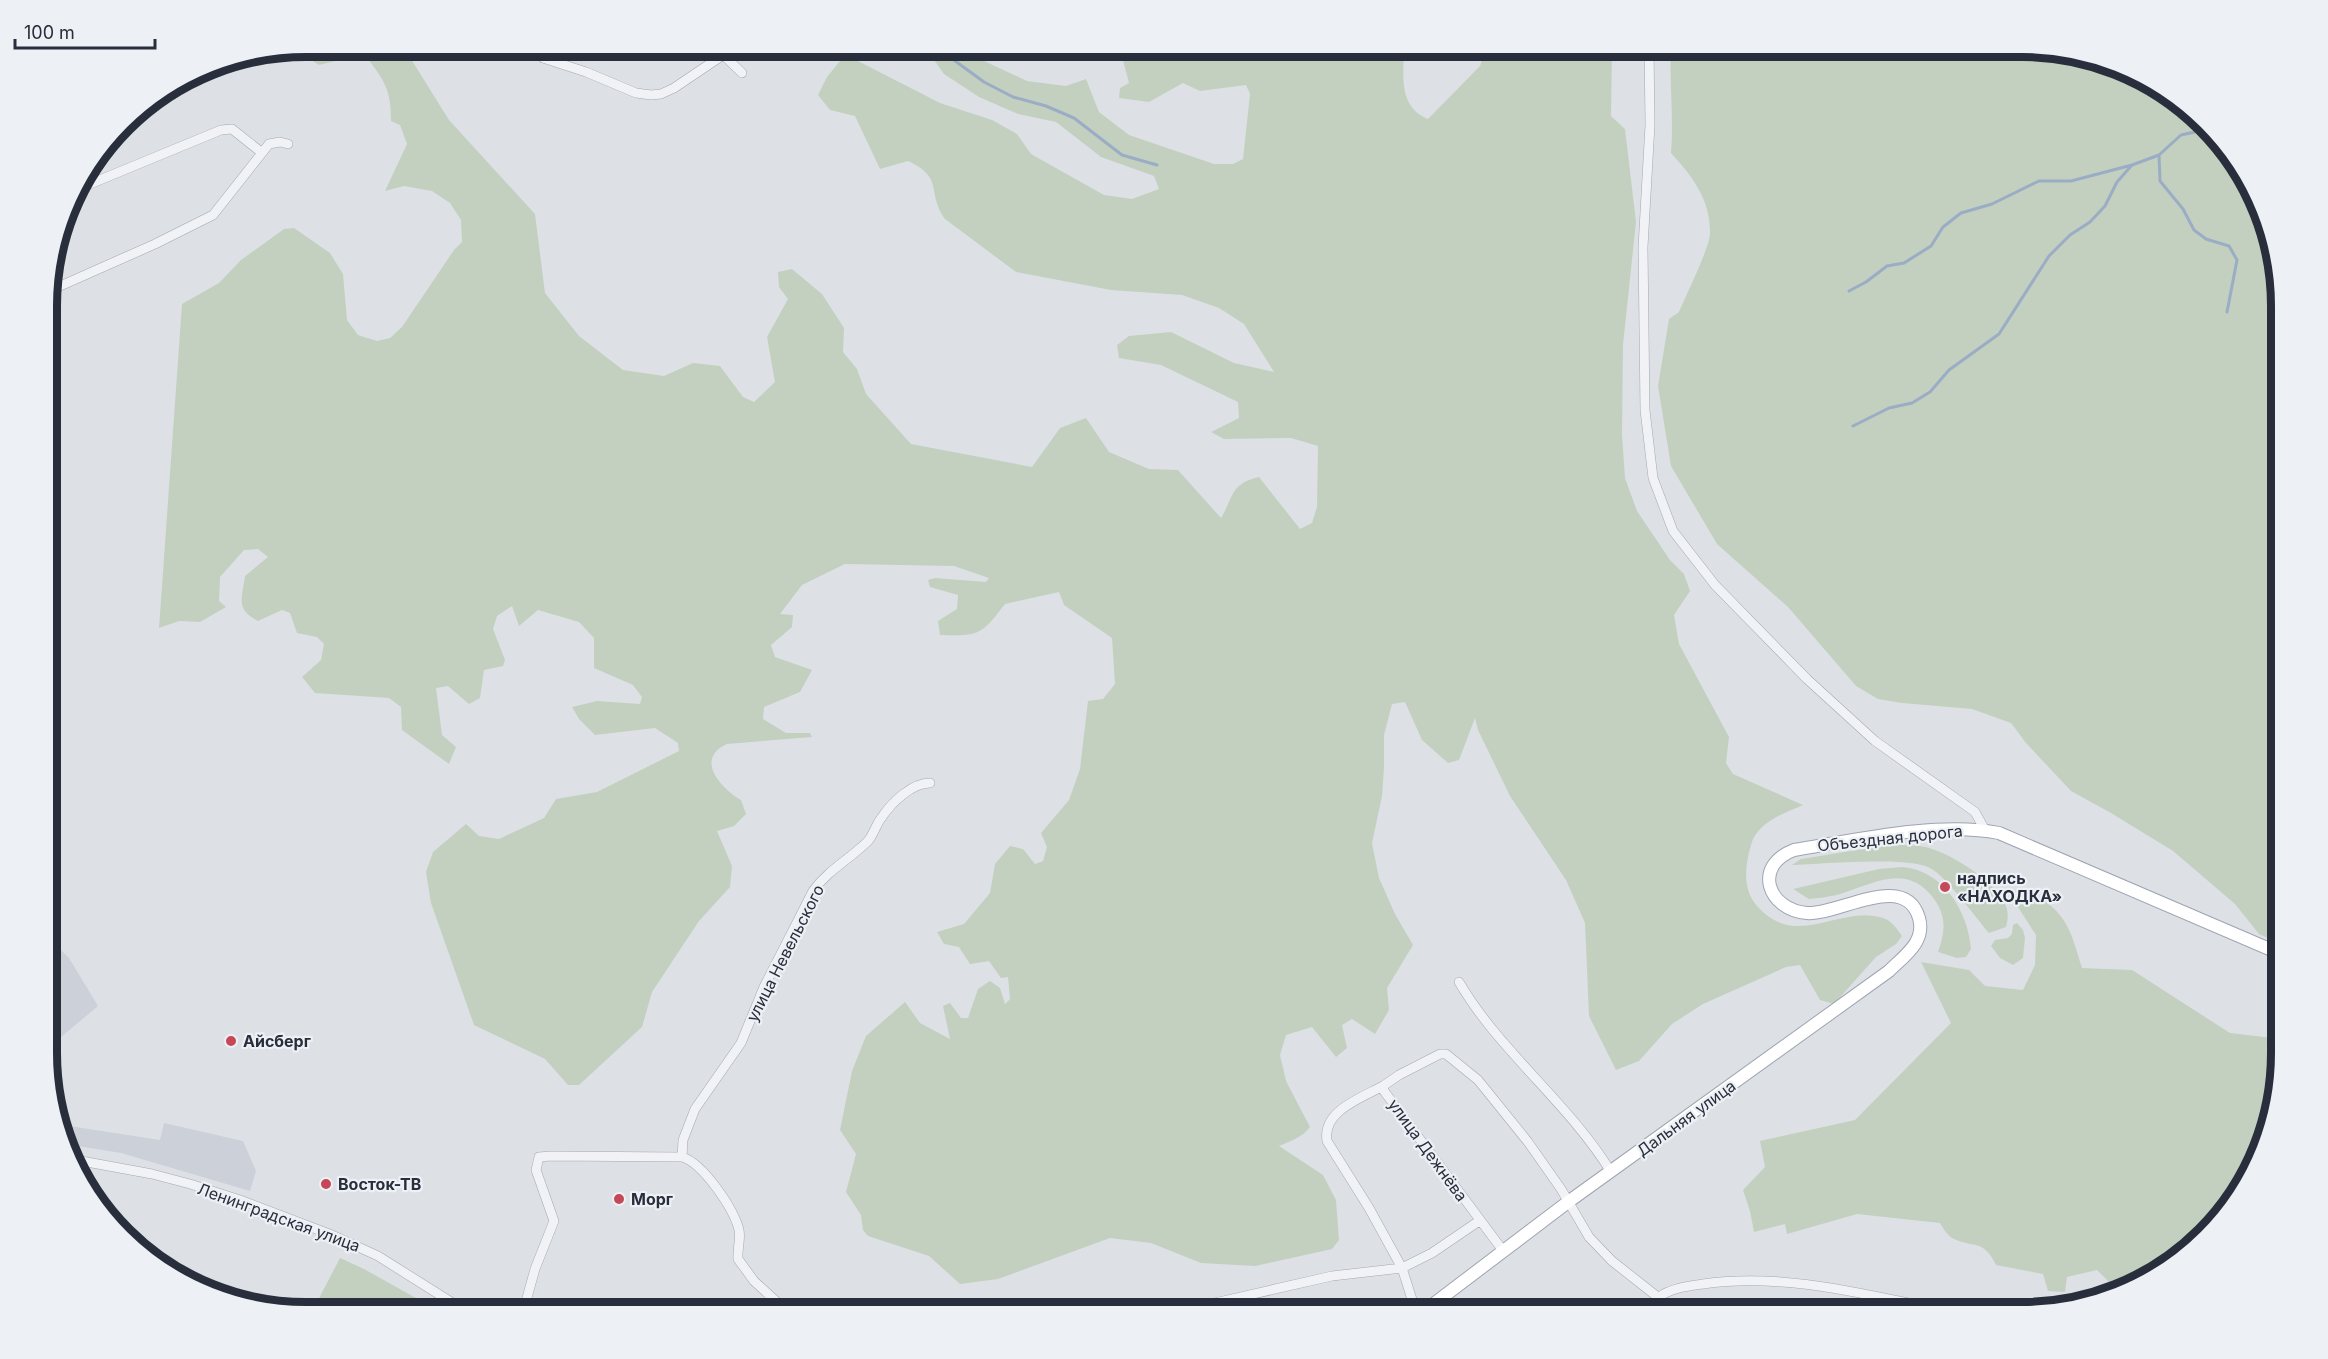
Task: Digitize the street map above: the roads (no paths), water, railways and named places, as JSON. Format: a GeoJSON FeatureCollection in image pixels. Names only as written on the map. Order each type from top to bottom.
{"type":"FeatureCollection","features":[{"type":"Feature","properties":{"kind":"main road","name":"Объездная дорога"},"geometry":{"type":"LineString","coordinates":[[1915,908],[1903,899],[1887,896],[1866,899],[1823,912],[1799,912],[1779,902],[1771,888],[1770,872],[1775,860],[1794,850],[1938,830],[1985,830],[1999,833],[2271,950]]}},
{"type":"Feature","properties":{"kind":"main road","name":"Дальняя улица"},"geometry":{"type":"LineString","coordinates":[[1436,1302],[1569,1202],[1889,970],[1914,946],[1919,938],[1920,922],[1915,908]]}},
{"type":"Feature","properties":{"kind":"street"},"geometry":{"type":"LineString","coordinates":[[542,57],[636,93],[651,95],[661,94],[674,88],[720,57]]}},
{"type":"Feature","properties":{"kind":"street"},"geometry":{"type":"LineString","coordinates":[[725,57],[742,73]]}},
{"type":"Feature","properties":{"kind":"street"},"geometry":{"type":"LineString","coordinates":[[1649,57],[1650,125],[1643,247],[1645,410],[1653,478],[1673,531],[1715,585],[1807,679],[1875,741],[1976,812],[1985,830]]}},
{"type":"Feature","properties":{"kind":"street"},"geometry":{"type":"LineString","coordinates":[[88,185],[220,130],[232,129],[261,152]]}},
{"type":"Feature","properties":{"kind":"street"},"geometry":{"type":"LineString","coordinates":[[58,287],[155,244],[213,215],[269,144],[280,142],[288,144]]}},
{"type":"Feature","properties":{"kind":"street","name":"улица Невельского"},"geometry":{"type":"LineString","coordinates":[[682,1157],[683,1140],[694,1109],[741,1043],[764,987],[813,891],[822,878],[869,839],[881,817],[897,800],[920,783],[930,783]]}},
{"type":"Feature","properties":{"kind":"street"},"geometry":{"type":"LineString","coordinates":[[1459,982],[1473,1005],[1573,1118],[1611,1172]]}},
{"type":"Feature","properties":{"kind":"street","name":"улица Дежнёва"},"geometry":{"type":"LineString","coordinates":[[1504,1252],[1403,1118],[1383,1086],[1430,1059],[1446,1054],[1478,1080],[1528,1142],[1569,1202]]}},
{"type":"Feature","properties":{"kind":"street"},"geometry":{"type":"LineString","coordinates":[[1383,1086],[1333,1116],[1325,1131],[1327,1141],[1369,1208],[1402,1268],[1413,1302]]}},
{"type":"Feature","properties":{"kind":"street"},"geometry":{"type":"LineString","coordinates":[[526,1302],[554,1221],[536,1170],[539,1157],[682,1157],[695,1162],[734,1216],[740,1233],[738,1259],[754,1281],[777,1302]]}},
{"type":"Feature","properties":{"kind":"street","name":"Ленинградская улица"},"geometry":{"type":"LineString","coordinates":[[82,1161],[152,1174],[190,1184],[333,1235],[378,1256],[450,1302]]}},
{"type":"Feature","properties":{"kind":"street"},"geometry":{"type":"LineString","coordinates":[[1569,1202],[1589,1237],[1612,1261],[1659,1298]]}},
{"type":"Feature","properties":{"kind":"street"},"geometry":{"type":"LineString","coordinates":[[1219,1302],[1332,1276],[1402,1268],[1432,1253],[1479,1221]]}},
{"type":"Feature","properties":{"kind":"street"},"geometry":{"type":"LineString","coordinates":[[1656,1302],[1659,1298],[1682,1287],[1728,1281],[1760,1280],[1815,1285],[1901,1302]]}},
{"type":"Feature","properties":{"kind":"waterway"},"geometry":{"type":"LineString","coordinates":[[950,57],[984,82],[1013,97],[1046,106],[1074,118],[1122,155],[1157,165]]}},
{"type":"Feature","properties":{"kind":"waterway"},"geometry":{"type":"LineString","coordinates":[[1853,426],[1889,408],[1912,403],[1930,392],[1949,370],[1999,334],[2049,256],[2070,235],[2090,222],[2105,206],[2117,182],[2132,165],[2159,155],[2181,135],[2195,132],[2196,128]]}},
{"type":"Feature","properties":{"kind":"waterway"},"geometry":{"type":"LineString","coordinates":[[2159,155],[2160,181],[2183,209],[2194,230],[2206,239],[2229,246],[2237,260],[2227,312]]}},
{"type":"Feature","properties":{"kind":"waterway"},"geometry":{"type":"LineString","coordinates":[[1849,291],[1866,282],[1887,266],[1904,263],[1931,246],[1943,227],[1961,213],[1992,204],[2039,181],[2071,181],[2132,165]]}},
{"type":"Feature","properties":{"kind":"place","name":"надпись «НАХОДКА»"},"geometry":{"type":"Point","coordinates":[1945,887]}},
{"type":"Feature","properties":{"kind":"place","name":"Айсберг"},"geometry":{"type":"Point","coordinates":[231,1041]}},
{"type":"Feature","properties":{"kind":"place","name":"Восток-ТВ"},"geometry":{"type":"Point","coordinates":[326,1184]}},
{"type":"Feature","properties":{"kind":"place","name":"Морг"},"geometry":{"type":"Point","coordinates":[619,1199]}}]}
